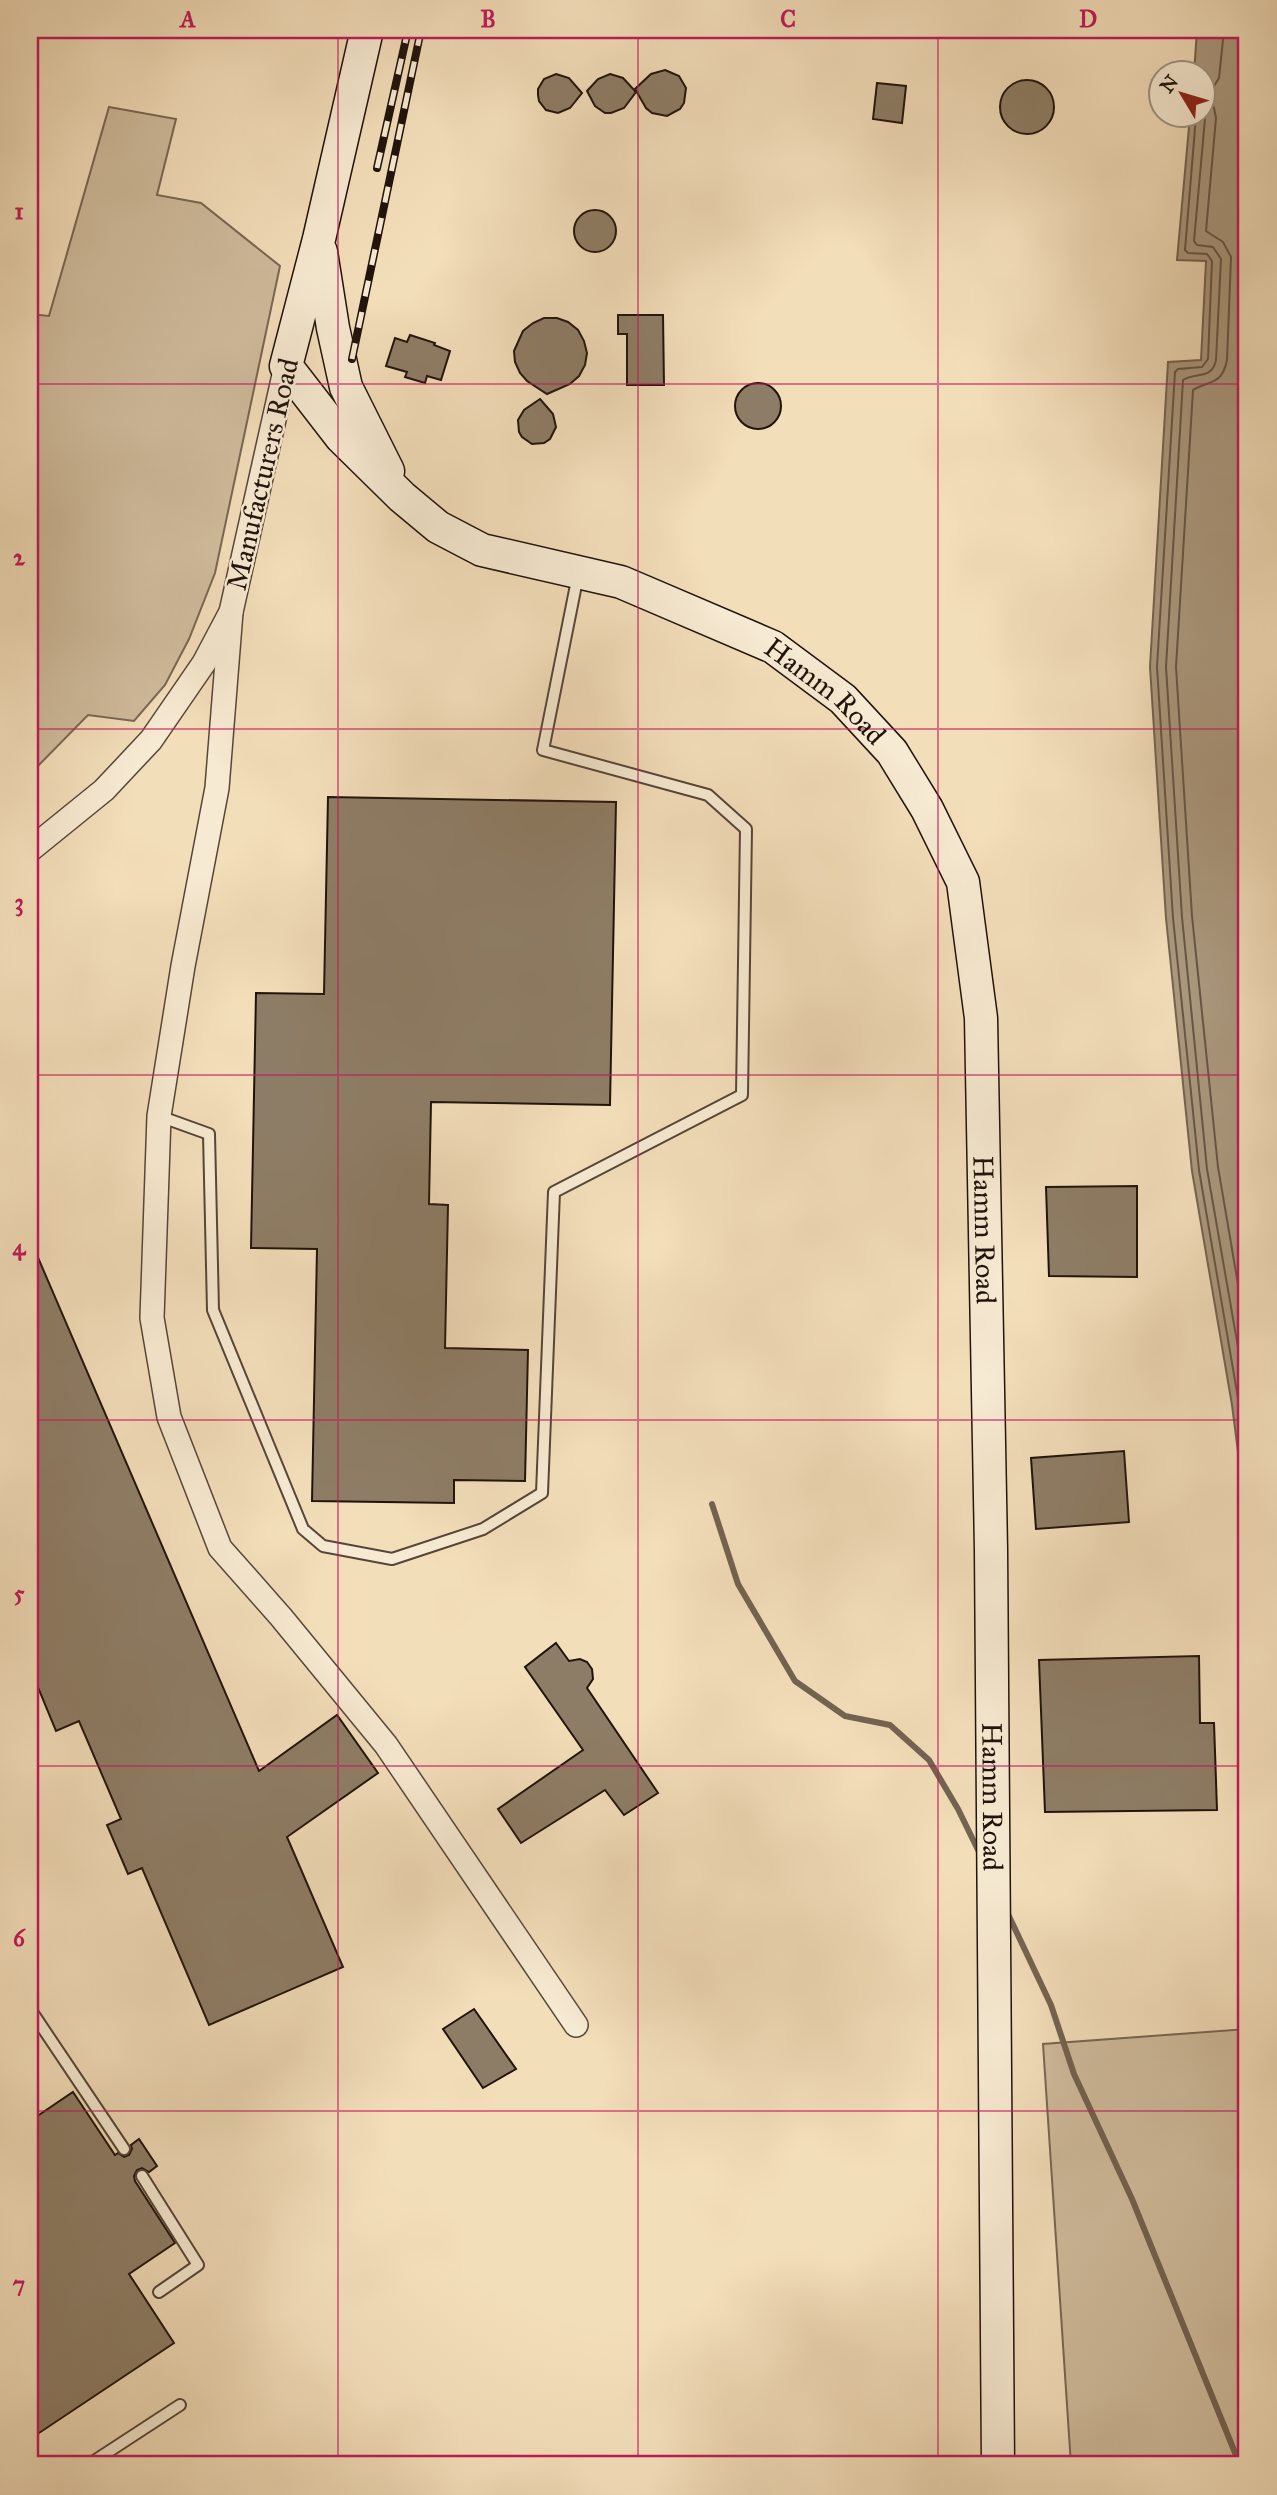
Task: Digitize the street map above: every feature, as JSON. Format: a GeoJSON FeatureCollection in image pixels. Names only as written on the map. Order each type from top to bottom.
{"type":"FeatureCollection","features":[{"type":"Feature","properties":{"kind":"main road","name":"Manufacturers Road"},"geometry":{"type":"LineString","coordinates":[[286,366],[319,239],[367,30]]}},
{"type":"Feature","properties":{"kind":"main road"},"geometry":{"type":"LineString","coordinates":[[319,239],[333,328],[346,387],[402,497]]}},
{"type":"Feature","properties":{"kind":"main road","name":"Hamm Road"},"geometry":{"type":"LineString","coordinates":[[286,366],[341,437],[402,497],[438,527],[482,550],[621,582],[774,647],[843,699],[892,752],[927,808],[963,882],[981,1018],[991,1563],[999,2465]]}},
{"type":"Feature","properties":{"kind":"street","name":"Manufacturers Road"},"geometry":{"type":"LineString","coordinates":[[30,850],[104,790],[151,740],[204,663],[231,612],[286,366]]}},
{"type":"Feature","properties":{"kind":"street"},"geometry":{"type":"LineString","coordinates":[[231,612],[217,788],[183,966],[159,1116],[152,1318],[169,1418],[220,1548],[281,1617],[386,1745],[576,2025]]}},
{"type":"Feature","properties":{"kind":"lane"},"geometry":{"type":"LineString","coordinates":[[159,1116],[209,1134],[213,1310],[303,1529],[323,1546],[392,1559],[483,1529],[542,1493],[554,1192],[742,1095],[746,829],[708,795],[543,750],[579,572]]}},
{"type":"Feature","properties":{"kind":"lane"},"geometry":{"type":"LineString","coordinates":[[30,2009],[124,2149]]}},
{"type":"Feature","properties":{"kind":"lane"},"geometry":{"type":"LineString","coordinates":[[142,2176],[198,2265],[159,2292]]}},
{"type":"Feature","properties":{"kind":"lane"},"geometry":{"type":"LineString","coordinates":[[88,2465],[180,2405]]}},
{"type":"Feature","properties":{"kind":"shaded area"},"geometry":{"type":"Polygon","coordinates":[[[109,107],[176,119],[157,195],[201,203],[280,266],[215,573],[189,639],[165,685],[134,721],[88,715],[30,774],[30,314],[49,316],[109,107]]]}},
{"type":"Feature","properties":{"kind":"shaded area"},"geometry":{"type":"Polygon","coordinates":[[[1247,2029],[1247,2465],[1071,2465],[1043,2044],[1247,2029]]]}},
{"type":"Feature","properties":{"kind":"water"},"geometry":{"type":"Polygon","coordinates":[[[1197,30],[1247,30],[1247,1522],[1232,1405],[1192,1171],[1166,918],[1150,667],[1168,362],[1201,360],[1206,261],[1177,260],[1189,130],[1218,130],[1218,60],[1195,60],[1197,30]]]}},
{"type":"Feature","properties":{"kind":"building"},"geometry":{"type":"Polygon","coordinates":[[[665,70],[679,76],[686,88],[684,103],[680,109],[667,116],[652,113],[646,108],[635,89],[651,74],[665,70]]]}},
{"type":"Feature","properties":{"kind":"building"},"geometry":{"type":"Polygon","coordinates":[[[556,74],[569,78],[582,93],[570,108],[558,113],[546,110],[538,95],[538,89],[544,79],[556,74]]]}},
{"type":"Feature","properties":{"kind":"building"},"geometry":{"type":"Polygon","coordinates":[[[610,74],[623,78],[636,92],[624,108],[605,113],[595,106],[587,91],[598,79],[610,74]]]}},
{"type":"Feature","properties":{"kind":"building"},"geometry":{"type":"Polygon","coordinates":[[[1027,80],[1046,88],[1054,107],[1046,126],[1027,134],[1008,126],[1000,107],[1008,88],[1027,80]]]}},
{"type":"Feature","properties":{"kind":"building"},"geometry":{"type":"Polygon","coordinates":[[[877,83],[906,86],[902,123],[873,119],[877,83]]]}},
{"type":"Feature","properties":{"kind":"building"},"geometry":{"type":"Polygon","coordinates":[[[595,210],[610,216],[616,231],[610,246],[595,252],[580,246],[574,231],[580,216],[595,210]]]}},
{"type":"Feature","properties":{"kind":"building"},"geometry":{"type":"Polygon","coordinates":[[[618,315],[663,315],[664,385],[627,385],[627,334],[618,334],[618,315]]]}},
{"type":"Feature","properties":{"kind":"building"},"geometry":{"type":"Polygon","coordinates":[[[544,318],[557,318],[578,330],[587,353],[579,376],[570,384],[547,394],[520,373],[514,351],[523,331],[544,318]]]}},
{"type":"Feature","properties":{"kind":"building"},"geometry":{"type":"Polygon","coordinates":[[[410,335],[450,351],[441,380],[427,376],[425,383],[405,377],[407,372],[386,366],[395,338],[407,342],[410,335]]]}},
{"type":"Feature","properties":{"kind":"building"},"geometry":{"type":"Polygon","coordinates":[[[758,383],[774,390],[781,406],[774,422],[758,429],[742,422],[735,406],[742,390],[758,383]]]}},
{"type":"Feature","properties":{"kind":"building"},"geometry":{"type":"Polygon","coordinates":[[[540,399],[553,414],[556,427],[550,439],[544,443],[532,444],[519,432],[518,420],[524,410],[540,399]]]}},
{"type":"Feature","properties":{"kind":"building"},"geometry":{"type":"Polygon","coordinates":[[[328,797],[616,802],[610,1105],[431,1102],[429,1204],[448,1205],[445,1348],[528,1350],[525,1481],[454,1480],[454,1503],[312,1501],[317,1249],[251,1248],[256,993],[324,994],[328,797]]]}},
{"type":"Feature","properties":{"kind":"building"},"geometry":{"type":"Polygon","coordinates":[[[1137,1186],[1137,1277],[1049,1276],[1046,1187],[1137,1186]]]}},
{"type":"Feature","properties":{"kind":"building"},"geometry":{"type":"Polygon","coordinates":[[[30,1239],[259,1771],[337,1715],[378,1773],[287,1837],[343,1967],[209,2025],[142,1868],[128,1874],[107,1825],[121,1819],[79,1721],[56,1731],[30,1668],[30,1239]]]}},
{"type":"Feature","properties":{"kind":"building"},"geometry":{"type":"Polygon","coordinates":[[[1124,1451],[1129,1522],[1036,1529],[1031,1458],[1124,1451]]]}},
{"type":"Feature","properties":{"kind":"building"},"geometry":{"type":"Polygon","coordinates":[[[556,1643],[569,1661],[580,1659],[587,1662],[592,1669],[593,1679],[587,1688],[658,1793],[624,1815],[605,1790],[521,1843],[498,1809],[583,1750],[525,1667],[556,1643]]]}},
{"type":"Feature","properties":{"kind":"building"},"geometry":{"type":"Polygon","coordinates":[[[1199,1656],[1200,1723],[1214,1723],[1217,1810],[1045,1812],[1039,1660],[1199,1656]]]}},
{"type":"Feature","properties":{"kind":"building"},"geometry":{"type":"Polygon","coordinates":[[[474,2009],[516,2069],[483,2088],[443,2029],[474,2009]]]}},
{"type":"Feature","properties":{"kind":"building"},"geometry":{"type":"Polygon","coordinates":[[[73,2092],[115,2155],[129,2155],[131,2145],[139,2139],[157,2166],[149,2172],[142,2168],[137,2170],[135,2181],[175,2243],[129,2274],[174,2343],[30,2439],[30,2121],[73,2092]]]}},
{"type":"Feature","properties":{"kind":"waterway"},"geometry":{"type":"LineString","coordinates":[[712,1504],[738,1584],[795,1681],[845,1716],[890,1725],[929,1760],[958,1809],[980,1854]]}},
{"type":"Feature","properties":{"kind":"waterway"},"geometry":{"type":"LineString","coordinates":[[1007,1912],[1051,2005],[1074,2074],[1132,2199],[1240,2465]]}},
{"type":"Feature","properties":{"kind":"railway"},"geometry":{"type":"LineString","coordinates":[[377,168],[408,30]]}},
{"type":"Feature","properties":{"kind":"railway"},"geometry":{"type":"LineString","coordinates":[[352,359],[421,30]]}}]}
